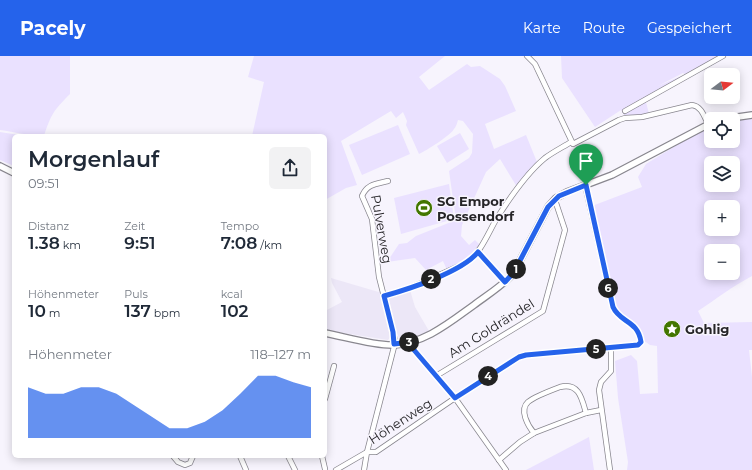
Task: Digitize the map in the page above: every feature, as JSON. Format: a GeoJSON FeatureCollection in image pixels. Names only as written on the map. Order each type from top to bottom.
{"type":"FeatureCollection","features":[{"type":"Feature","properties":{"kind":"main road"},"geometry":{"type":"LineString","coordinates":[[740,117],[752,115]]}},
{"type":"Feature","properties":{"kind":"main road"},"geometry":{"type":"LineString","coordinates":[[327,333],[379,344],[410,342],[429,336],[505,282],[514,272],[548,207],[555,200],[567,192],[612,175],[643,160],[704,126]]}},
{"type":"Feature","properties":{"kind":"main road"},"geometry":{"type":"LineString","coordinates":[[0,166],[12,172]]}},
{"type":"Feature","properties":{"kind":"street"},"geometry":{"type":"LineString","coordinates":[[528,56],[535,64],[571,142]]}},
{"type":"Feature","properties":{"kind":"street"},"geometry":{"type":"LineString","coordinates":[[625,111],[723,56]]}},
{"type":"Feature","properties":{"kind":"street"},"geometry":{"type":"LineString","coordinates":[[384,296],[407,289],[466,263],[478,252],[503,208],[533,170],[546,158],[571,142],[573,144],[625,118],[642,117],[692,104],[700,108],[704,115]]}},
{"type":"Feature","properties":{"kind":"street","name":"Pulverweg"},"geometry":{"type":"LineString","coordinates":[[388,181],[372,185],[365,190],[362,196],[372,219],[377,266],[394,336],[394,344]]}},
{"type":"Feature","properties":{"kind":"street","name":"Höhenweg"},"geometry":{"type":"LineString","coordinates":[[336,470],[367,452],[376,452],[455,398],[519,357],[526,355],[638,345],[641,342],[640,333],[637,328],[616,312],[613,307],[586,185]]}},
{"type":"Feature","properties":{"kind":"street","name":"Am Goldrändel"},"geometry":{"type":"LineString","coordinates":[[436,376],[543,311],[565,230],[555,200]]}},
{"type":"Feature","properties":{"kind":"street"},"geometry":{"type":"LineString","coordinates":[[478,252],[505,282]]}},
{"type":"Feature","properties":{"kind":"street"},"geometry":{"type":"LineString","coordinates":[[410,342],[414,350],[455,398],[506,470]]}},
{"type":"Feature","properties":{"kind":"street"},"geometry":{"type":"LineString","coordinates":[[364,470],[367,452],[394,344]]}},
{"type":"Feature","properties":{"kind":"street"},"geometry":{"type":"LineString","coordinates":[[610,470],[598,390],[601,382],[611,371],[611,348]]}},
{"type":"Feature","properties":{"kind":"street"},"geometry":{"type":"LineString","coordinates":[[327,389],[334,366]]}},
{"type":"Feature","properties":{"kind":"street"},"geometry":{"type":"LineString","coordinates":[[534,433],[524,415],[525,407],[528,402],[565,385],[571,386],[579,393],[586,413]]}},
{"type":"Feature","properties":{"kind":"street"},"geometry":{"type":"LineString","coordinates":[[499,460],[520,442],[534,433],[586,413],[601,410]]}},
{"type":"Feature","properties":{"kind":"street"},"geometry":{"type":"LineString","coordinates":[[175,458],[178,462],[188,464],[192,458]]}},
{"type":"Feature","properties":{"kind":"street"},"geometry":{"type":"LineString","coordinates":[[241,458],[246,470]]}},
{"type":"Feature","properties":{"kind":"street"},"geometry":{"type":"LineString","coordinates":[[289,458],[295,470]]}},
{"type":"Feature","properties":{"kind":"street"},"geometry":{"type":"LineString","coordinates":[[322,458],[325,469]]}},
{"type":"Feature","properties":{"kind":"shaded area"},"geometry":{"type":"Polygon","coordinates":[[[0,56],[70,56],[70,94],[60,104],[54,113],[45,134],[22,134],[0,130],[0,56]]]}},
{"type":"Feature","properties":{"kind":"shaded area"},"geometry":{"type":"Polygon","coordinates":[[[254,56],[445,56],[419,77],[429,90],[467,64],[471,67],[480,66],[500,79],[505,86],[516,111],[485,124],[494,149],[526,135],[537,162],[517,187],[500,159],[486,172],[462,225],[461,236],[469,245],[475,240],[480,245],[477,250],[466,260],[447,270],[443,261],[426,270],[415,258],[387,262],[399,244],[407,243],[416,236],[456,220],[449,171],[469,158],[472,153],[473,134],[463,121],[458,120],[452,132],[419,154],[406,125],[407,121],[403,112],[396,118],[391,111],[341,141],[357,185],[346,188],[327,199],[327,134],[252,134],[264,82],[248,77],[254,56]]]}},
{"type":"Feature","properties":{"kind":"shaded area"},"geometry":{"type":"Polygon","coordinates":[[[561,56],[720,56],[686,75],[683,73],[658,86],[679,77],[683,77],[646,102],[649,114],[625,116],[621,110],[595,127],[562,78],[561,56]]]}},
{"type":"Feature","properties":{"kind":"shaded area"},"geometry":{"type":"Polygon","coordinates":[[[752,118],[752,276],[731,288],[698,311],[704,323],[752,322],[752,350],[749,350],[752,377],[752,470],[627,470],[628,462],[618,398],[615,361],[631,355],[637,361],[640,394],[658,393],[657,346],[650,345],[643,340],[641,333],[616,311],[592,206],[642,187],[638,177],[646,164],[704,130],[704,148],[740,148],[740,120],[752,118]]]}},
{"type":"Feature","properties":{"kind":"shaded area"},"geometry":{"type":"Polygon","coordinates":[[[398,125],[410,154],[362,175],[349,145],[398,125]]]}},
{"type":"Feature","properties":{"kind":"shaded area"},"geometry":{"type":"Polygon","coordinates":[[[0,132],[12,134],[12,165],[0,160],[0,132]]]}},
{"type":"Feature","properties":{"kind":"shaded area","name":"SG Empor Possendorf"},"geometry":{"type":"Polygon","coordinates":[[[460,133],[469,149],[447,163],[437,146],[460,133]]]}},
{"type":"Feature","properties":{"kind":"shaded area","name":"SG Empor Possendorf"},"geometry":{"type":"Polygon","coordinates":[[[449,184],[454,219],[401,234],[394,198],[449,184]]]}},
{"type":"Feature","properties":{"kind":"shaded area"},"geometry":{"type":"Polygon","coordinates":[[[331,278],[382,293],[390,337],[388,340],[327,330],[327,310],[342,302],[331,278]]]}},
{"type":"Feature","properties":{"kind":"shaded area"},"geometry":{"type":"Polygon","coordinates":[[[410,290],[415,307],[429,331],[416,337],[411,338],[411,335],[407,336],[407,338],[401,339],[396,331],[388,297],[410,290]]]}},
{"type":"Feature","properties":{"kind":"shaded area"},"geometry":{"type":"Polygon","coordinates":[[[589,437],[594,470],[526,470],[589,437]]]}},
{"type":"Feature","properties":{"kind":"place","name":"SG Empor Possendorf"},"geometry":{"type":"Point","coordinates":[424,208]}},
{"type":"Feature","properties":{"kind":"place","name":"Gohlig"},"geometry":{"type":"Point","coordinates":[672,329]}},
{"type":"Feature","properties":{"kind":"route"},"geometry":{"type":"LineString","coordinates":[[586,185],[614,310],[637,328],[640,333],[641,342],[638,345],[526,355],[519,357],[512,360],[455,398],[414,350],[410,342],[394,344],[395,340],[384,296],[410,288],[466,263],[478,252],[505,282],[514,272],[548,207],[559,196],[586,185]]}}]}
